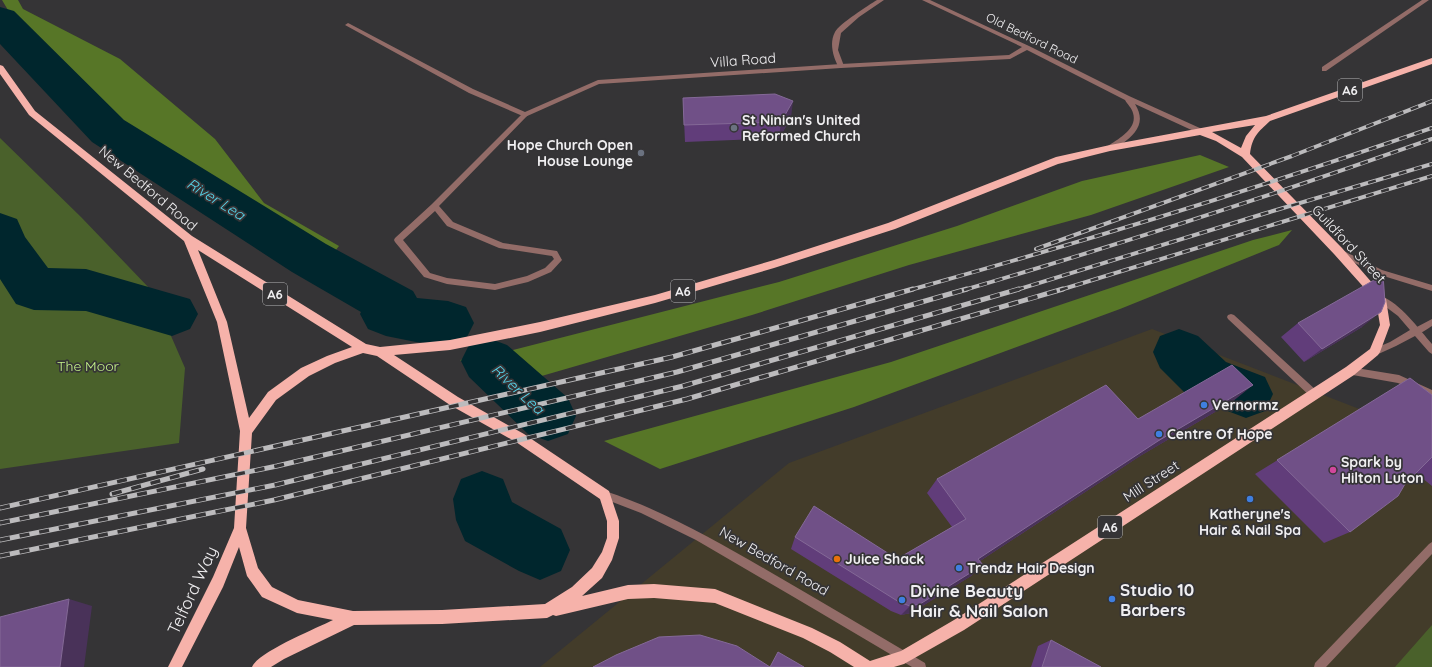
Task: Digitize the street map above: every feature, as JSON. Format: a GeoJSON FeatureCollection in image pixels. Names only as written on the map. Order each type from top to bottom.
{"type":"FeatureCollection","features":[{"type":"Feature","properties":{"kind":"highway","name":"A6"},"geometry":{"type":"LineString","coordinates":[[380,352],[450,346],[540,327],[655,299],[774,264],[883,228],[1056,161],[1110,148],[1268,119],[1432,61]]}},
{"type":"Feature","properties":{"kind":"highway","name":"New Bedford Road"},"geometry":{"type":"LineString","coordinates":[[0,68],[32,113],[188,239],[222,322],[246,431],[240,528]]}},
{"type":"Feature","properties":{"kind":"highway","name":"A6"},"geometry":{"type":"LineString","coordinates":[[1245,156],[1246,142],[1252,132],[1268,119]]}},
{"type":"Feature","properties":{"kind":"highway","name":"Guildford Street"},"geometry":{"type":"LineString","coordinates":[[1200,131],[1219,139],[1245,156],[1338,251],[1381,298]]}},
{"type":"Feature","properties":{"kind":"highway","name":"A6"},"geometry":{"type":"LineString","coordinates":[[188,239],[364,348]]}},
{"type":"Feature","properties":{"kind":"highway","name":"Mill Street"},"geometry":{"type":"LineString","coordinates":[[871,667],[904,657],[959,625],[1350,371],[1374,352],[1385,325],[1381,298]]}},
{"type":"Feature","properties":{"kind":"highway"},"geometry":{"type":"LineString","coordinates":[[246,431],[272,396],[305,372],[331,359],[364,348],[380,352],[454,401],[520,438],[604,495],[613,521],[613,538],[607,555],[596,573],[587,583],[577,592],[547,611]]}},
{"type":"Feature","properties":{"kind":"highway"},"geometry":{"type":"LineString","coordinates":[[240,528],[252,571],[267,592],[297,606],[353,618],[442,617],[547,611],[628,592],[654,591],[715,596],[807,633],[835,647],[867,667]]}},
{"type":"Feature","properties":{"kind":"highway","name":"Telford Way"},"geometry":{"type":"LineString","coordinates":[[175,667],[218,582],[240,528]]}},
{"type":"Feature","properties":{"kind":"highway"},"geometry":{"type":"LineString","coordinates":[[259,667],[279,654],[353,618]]}},
{"type":"Feature","properties":{"kind":"street"},"geometry":{"type":"LineString","coordinates":[[841,66],[835,50],[838,32],[857,16],[881,0]]}},
{"type":"Feature","properties":{"kind":"street","name":"Old Bedford Road"},"geometry":{"type":"LineString","coordinates":[[925,0],[1027,47],[1127,98],[1200,131]]}},
{"type":"Feature","properties":{"kind":"street"},"geometry":{"type":"LineString","coordinates":[[1324,69],[1426,0]]}},
{"type":"Feature","properties":{"kind":"street"},"geometry":{"type":"LineString","coordinates":[[348,25],[471,91],[525,116]]}},
{"type":"Feature","properties":{"kind":"street","name":"Villa Road"},"geometry":{"type":"LineString","coordinates":[[434,206],[450,224],[502,246],[554,253],[558,260],[548,270],[528,279],[495,287],[447,281],[428,275],[398,240],[525,116],[598,82],[841,66],[1010,57],[1027,47]]}},
{"type":"Feature","properties":{"kind":"street"},"geometry":{"type":"LineString","coordinates":[[1110,148],[1129,136],[1135,129],[1137,115],[1127,98]]}},
{"type":"Feature","properties":{"kind":"street"},"geometry":{"type":"LineString","coordinates":[[1338,251],[1380,272],[1432,288]]}},
{"type":"Feature","properties":{"kind":"street","name":"Guildford Street"},"geometry":{"type":"LineString","coordinates":[[1381,298],[1402,314],[1432,350]]}},
{"type":"Feature","properties":{"kind":"street"},"geometry":{"type":"LineString","coordinates":[[1231,317],[1314,394]]}},
{"type":"Feature","properties":{"kind":"street"},"geometry":{"type":"LineString","coordinates":[[1374,352],[1393,344],[1432,322]]}},
{"type":"Feature","properties":{"kind":"street"},"geometry":{"type":"LineString","coordinates":[[1350,371],[1399,379],[1432,394]]}},
{"type":"Feature","properties":{"kind":"street","name":"New Bedford Road"},"geometry":{"type":"LineString","coordinates":[[604,495],[634,504],[696,534],[818,604],[921,667]]}},
{"type":"Feature","properties":{"kind":"street"},"geometry":{"type":"LineString","coordinates":[[1319,667],[1432,547]]}},
{"type":"Feature","properties":{"kind":"shaded area"},"geometry":{"type":"Polygon","coordinates":[[[1152,329],[1432,437],[1432,667],[540,667],[789,463],[1152,329]]]}},
{"type":"Feature","properties":{"kind":"green space"},"geometry":{"type":"Polygon","coordinates":[[[2,0],[18,0],[23,9],[120,59],[215,139],[264,203],[339,246],[329,259],[211,190],[137,135],[65,73],[18,27],[2,0]]]}},
{"type":"Feature","properties":{"kind":"green space","name":"The Moor"},"geometry":{"type":"Polygon","coordinates":[[[0,138],[81,217],[151,290],[185,368],[179,443],[0,469],[0,138]]]}},
{"type":"Feature","properties":{"kind":"green space"},"geometry":{"type":"Polygon","coordinates":[[[1200,155],[1229,167],[1091,215],[909,265],[752,315],[504,387],[460,360],[513,350],[779,282],[957,226],[1082,181],[1200,155]]]}},
{"type":"Feature","properties":{"kind":"green space"},"geometry":{"type":"Polygon","coordinates":[[[1292,230],[1279,245],[1120,309],[854,407],[660,469],[604,441],[891,362],[1253,240],[1292,230]]]}},
{"type":"Feature","properties":{"kind":"green space"},"geometry":{"type":"Polygon","coordinates":[[[1432,625],[1432,667],[1395,667],[1432,625]]]}},
{"type":"Feature","properties":{"kind":"building"},"geometry":{"type":"Polygon","coordinates":[[[775,94],[793,101],[781,122],[684,125],[683,98],[775,94]]]}},
{"type":"Feature","properties":{"kind":"building"},"geometry":{"type":"Polygon","coordinates":[[[1383,275],[1385,302],[1381,312],[1322,349],[1298,323],[1383,275]]]}},
{"type":"Feature","properties":{"kind":"building"},"geometry":{"type":"Polygon","coordinates":[[[1232,365],[1253,385],[1158,441],[978,559],[983,565],[920,604],[910,606],[899,602],[795,537],[814,506],[897,559],[966,519],[937,479],[1106,385],[1138,419],[1232,365]]]}},
{"type":"Feature","properties":{"kind":"building","name":"Spark by Hilton Luton"},"geometry":{"type":"Polygon","coordinates":[[[1410,378],[1432,395],[1432,457],[1405,484],[1398,496],[1350,532],[1277,460],[1410,378]]]}},
{"type":"Feature","properties":{"kind":"building"},"geometry":{"type":"Polygon","coordinates":[[[69,599],[60,667],[0,667],[0,617],[69,599]]]}},
{"type":"Feature","properties":{"kind":"building"},"geometry":{"type":"Polygon","coordinates":[[[700,635],[737,646],[770,667],[593,667],[616,655],[659,637],[700,635]]]}},
{"type":"Feature","properties":{"kind":"building"},"geometry":{"type":"Polygon","coordinates":[[[1051,640],[1101,667],[1042,667],[1051,640]]]}},
{"type":"Feature","properties":{"kind":"building"},"geometry":{"type":"Polygon","coordinates":[[[778,652],[804,667],[770,667],[778,652]]]}},
{"type":"Feature","properties":{"kind":"waterway","name":"River Lea"},"geometry":{"type":"LineString","coordinates":[[0,20],[108,131],[309,258],[395,306],[386,314],[416,320],[448,323]]}},
{"type":"Feature","properties":{"kind":"waterway","name":"River Lea"},"geometry":{"type":"LineString","coordinates":[[0,232],[3,243],[34,289],[86,290],[172,314]]}},
{"type":"Feature","properties":{"kind":"waterway","name":"River Lea"},"geometry":{"type":"LineString","coordinates":[[1179,352],[1207,379],[1246,394]]}},
{"type":"Feature","properties":{"kind":"waterway","name":"River Lea"},"geometry":{"type":"LineString","coordinates":[[488,361],[548,416]]}},
{"type":"Feature","properties":{"kind":"waterway","name":"River Lea"},"geometry":{"type":"LineString","coordinates":[[482,499],[486,520],[540,550]]}},
{"type":"Feature","properties":{"kind":"railway"},"geometry":{"type":"LineString","coordinates":[[1036,249],[1292,156],[1432,101]]}},
{"type":"Feature","properties":{"kind":"railway"},"geometry":{"type":"LineString","coordinates":[[910,290],[1172,213],[1302,172],[1432,128]]}},
{"type":"Feature","properties":{"kind":"railway"},"geometry":{"type":"LineString","coordinates":[[964,290],[1199,218],[1432,139]]}},
{"type":"Feature","properties":{"kind":"railway"},"geometry":{"type":"LineString","coordinates":[[1016,290],[1432,164]]}},
{"type":"Feature","properties":{"kind":"railway"},"geometry":{"type":"LineString","coordinates":[[1060,290],[1432,176]]}},
{"type":"Feature","properties":{"kind":"railway"},"geometry":{"type":"LineString","coordinates":[[0,508],[672,357],[913,289]]}},
{"type":"Feature","properties":{"kind":"railway"},"geometry":{"type":"LineString","coordinates":[[0,523],[277,466],[677,372],[967,289]]}},
{"type":"Feature","properties":{"kind":"railway"},"geometry":{"type":"LineString","coordinates":[[0,540],[275,485],[683,386],[1019,289]]}},
{"type":"Feature","properties":{"kind":"railway"},"geometry":{"type":"LineString","coordinates":[[0,556],[274,500],[687,399],[1063,289]]}},
{"type":"Feature","properties":{"kind":"railway"},"geometry":{"type":"LineString","coordinates":[[112,494],[203,469]]}},
{"type":"Feature","properties":{"kind":"place","name":"St Ninian's United Reformed Church"},"geometry":{"type":"Point","coordinates":[734,128]}},
{"type":"Feature","properties":{"kind":"place","name":"Hope Church Open House Lounge"},"geometry":{"type":"Point","coordinates":[641,153]}},
{"type":"Feature","properties":{"kind":"place","name":"Vernormz"},"geometry":{"type":"Point","coordinates":[1204,405]}},
{"type":"Feature","properties":{"kind":"place","name":"Centre Of Hope"},"geometry":{"type":"Point","coordinates":[1159,434]}},
{"type":"Feature","properties":{"kind":"place","name":"Spark by Hilton Luton"},"geometry":{"type":"Point","coordinates":[1333,470]}},
{"type":"Feature","properties":{"kind":"place","name":"Katheryne's Hair & Nail Spa"},"geometry":{"type":"Point","coordinates":[1250,499]}},
{"type":"Feature","properties":{"kind":"place","name":"Juice Shack"},"geometry":{"type":"Point","coordinates":[837,559]}},
{"type":"Feature","properties":{"kind":"place","name":"Trendz Hair Design"},"geometry":{"type":"Point","coordinates":[959,568]}},
{"type":"Feature","properties":{"kind":"place","name":"Studio 10 Barbers"},"geometry":{"type":"Point","coordinates":[1112,599]}},
{"type":"Feature","properties":{"kind":"place","name":"Divine Beauty Hair & Nail Salon"},"geometry":{"type":"Point","coordinates":[902,600]}}]}
